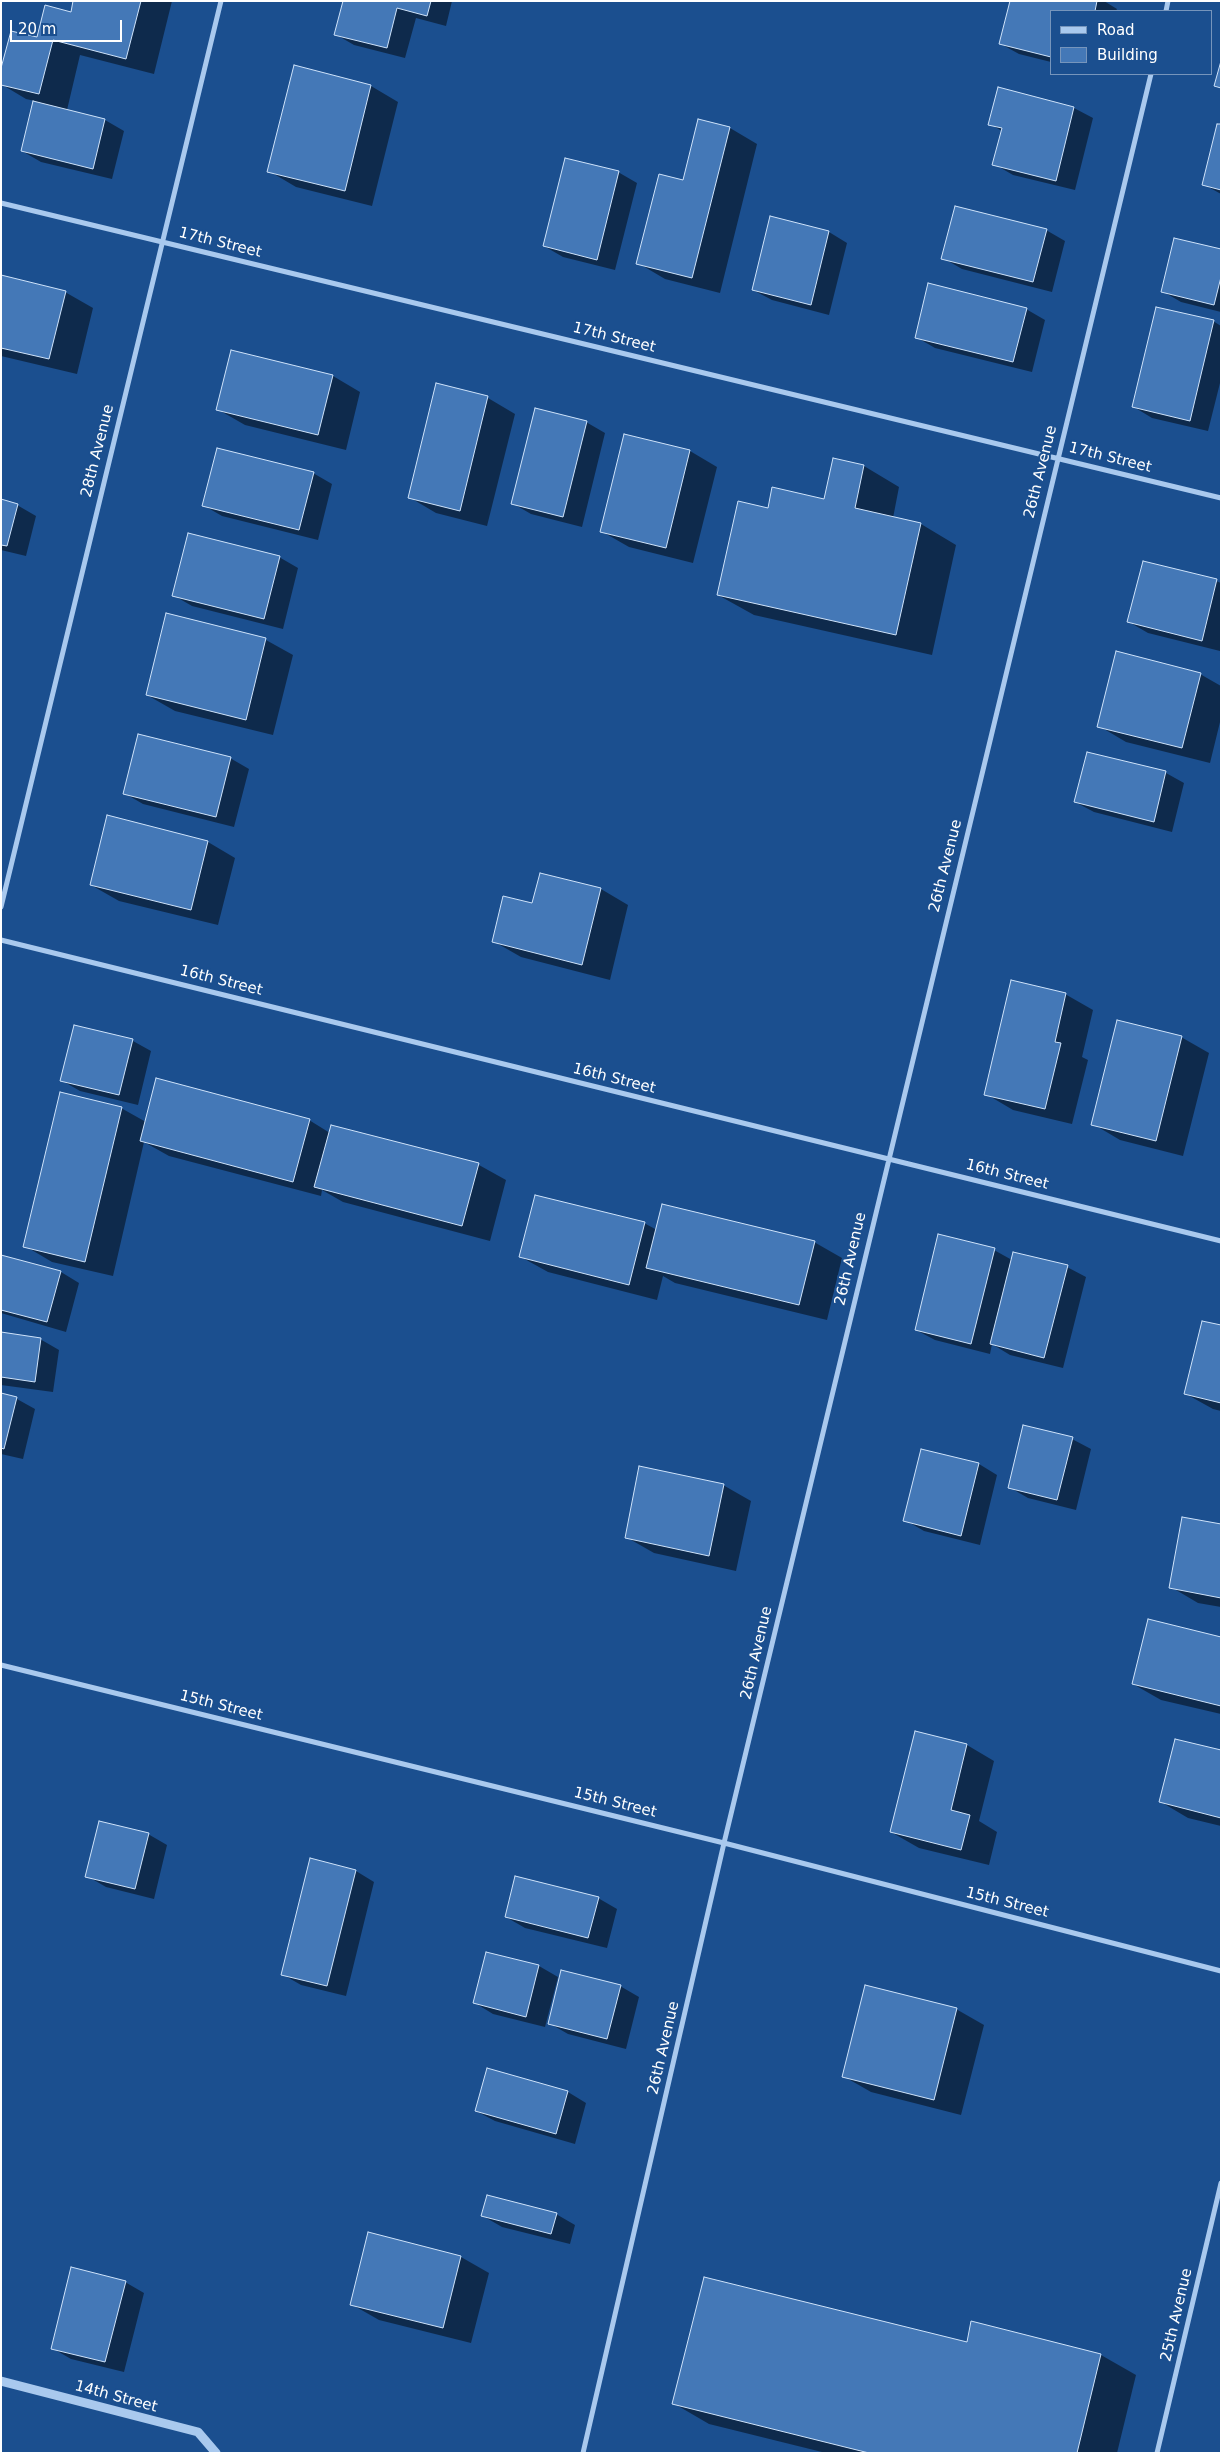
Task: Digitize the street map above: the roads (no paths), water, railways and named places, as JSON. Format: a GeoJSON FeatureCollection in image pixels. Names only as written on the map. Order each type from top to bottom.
{"type":"FeatureCollection","features":[{"type":"Feature","properties":{"kind":"street","name":"28th Avenue"},"geometry":{"type":"LineString","coordinates":[[1,907],[222,1]]}},
{"type":"Feature","properties":{"kind":"street","name":"26th Avenue"},"geometry":{"type":"LineString","coordinates":[[583,2453],[724,1844],[1151,75]]}},
{"type":"Feature","properties":{"kind":"street","name":"17th Street"},"geometry":{"type":"LineString","coordinates":[[1,203],[1221,498]]}},
{"type":"Feature","properties":{"kind":"street","name":"16th Street"},"geometry":{"type":"LineString","coordinates":[[1,940],[1221,1241]]}},
{"type":"Feature","properties":{"kind":"street","name":"15th Street"},"geometry":{"type":"LineString","coordinates":[[1,1665],[724,1844],[1221,1971]]}},
{"type":"Feature","properties":{"kind":"street","name":"25th Avenue"},"geometry":{"type":"LineString","coordinates":[[1157,2453],[1221,2183]]}},
{"type":"Feature","properties":{"kind":"street","name":"14th Street"},"geometry":{"type":"LineString","coordinates":[[1,2381],[198,2432],[216,2453]]}}]}
